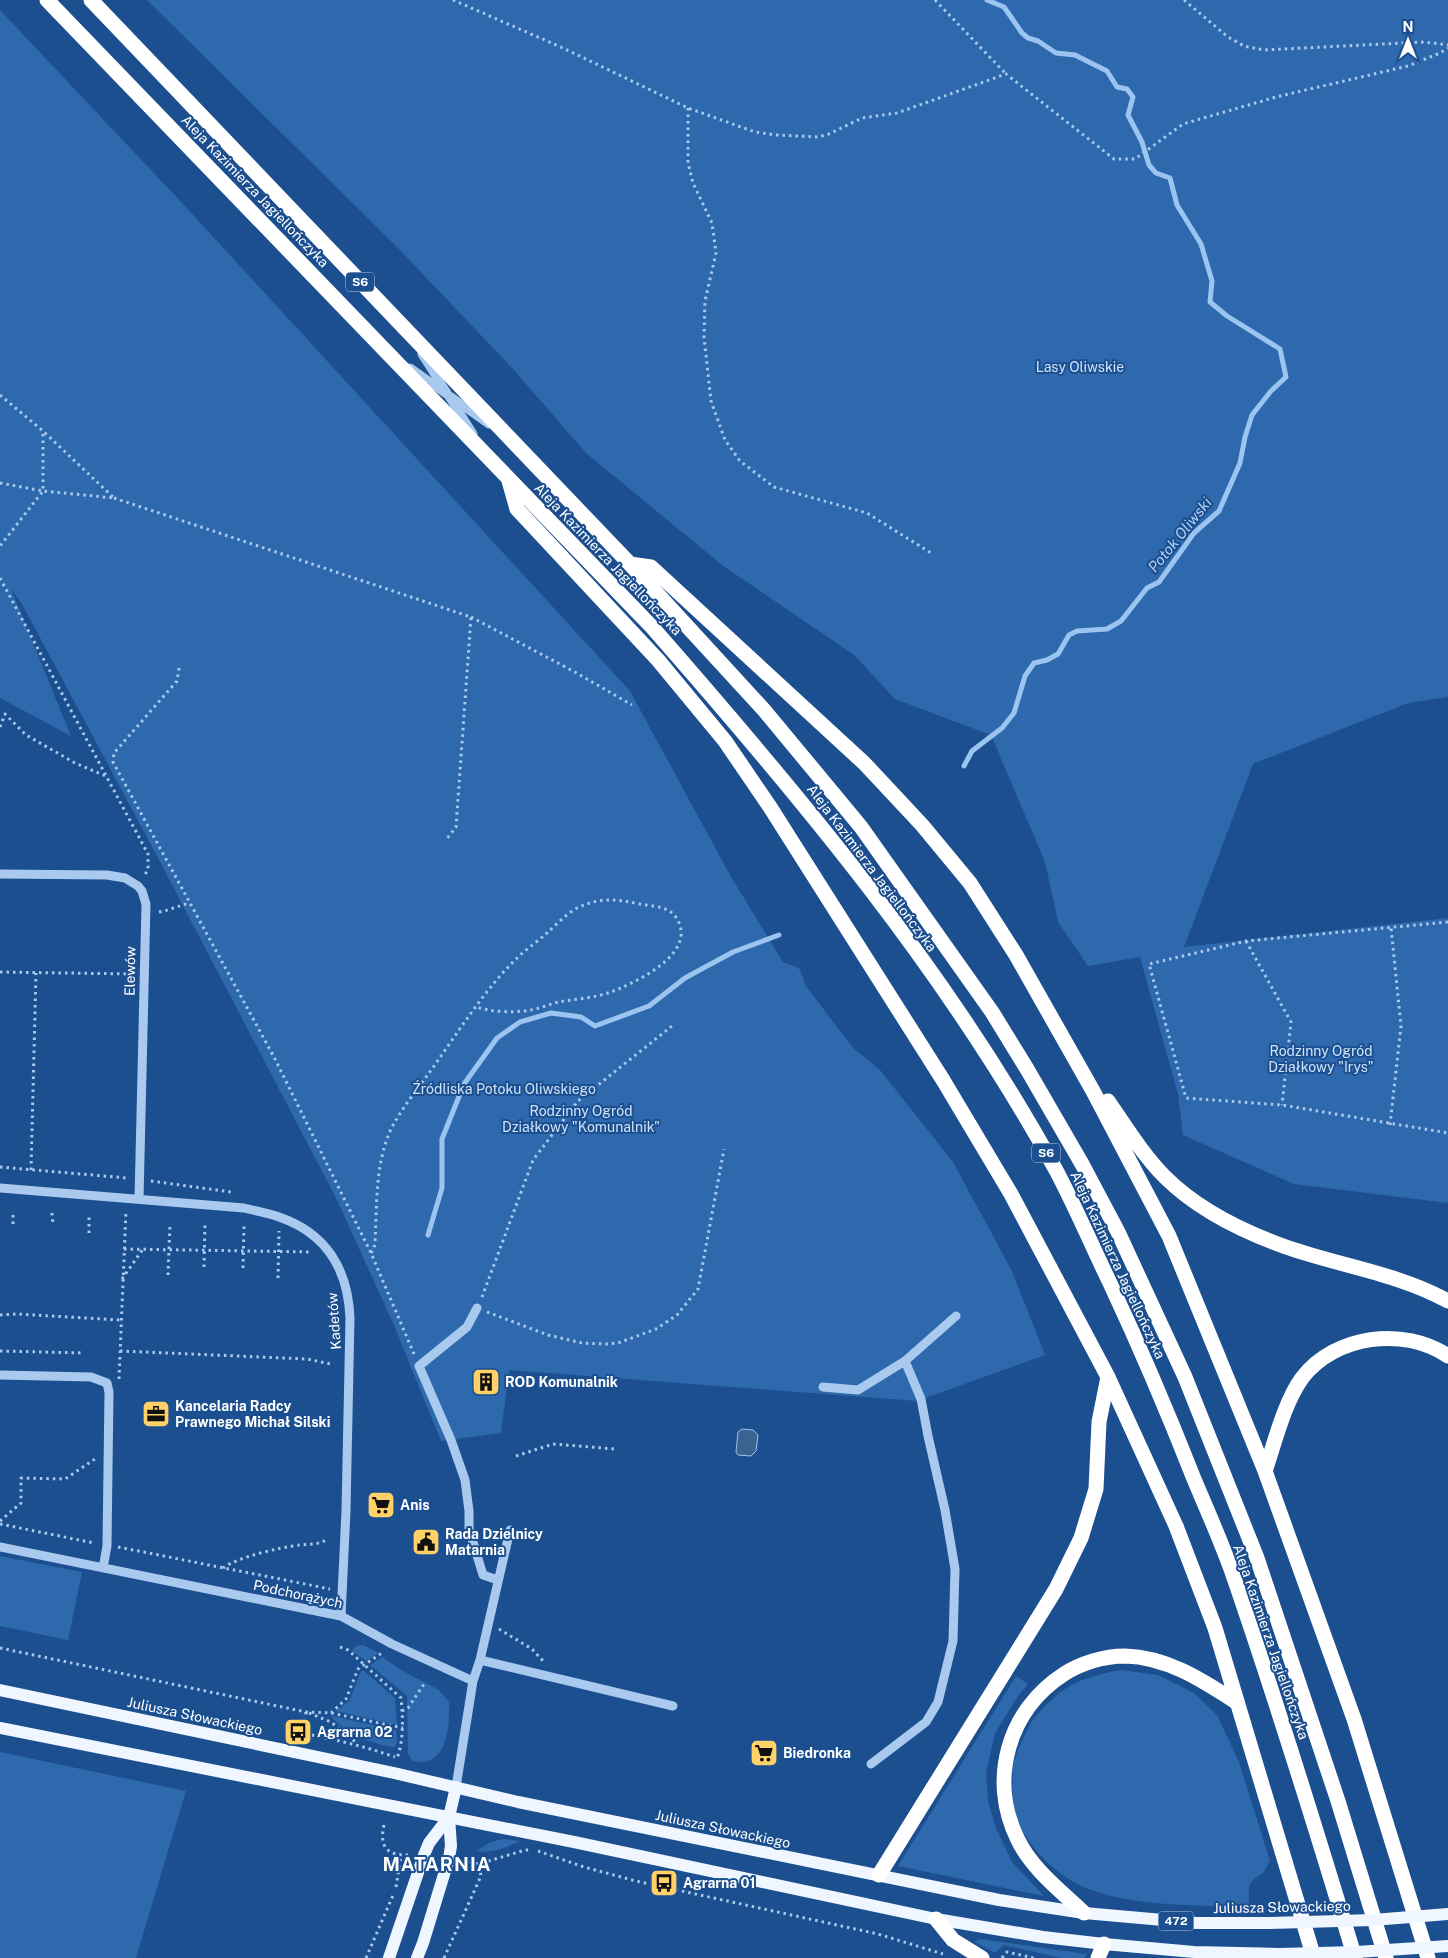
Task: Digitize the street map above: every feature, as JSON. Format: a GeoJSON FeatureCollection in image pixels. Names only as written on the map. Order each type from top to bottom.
{"type":"FeatureCollection","features":[{"type":"Feature","properties":{"kind":"highway","name":"Aleja Kazimierza Jagiellończyka"},"geometry":{"type":"LineString","coordinates":[[47,0],[652,626],[836,843],[882,903],[995,1067],[1058,1174],[1137,1340],[1231,1569],[1314,1824],[1355,1958]]}},
{"type":"Feature","properties":{"kind":"highway","name":"Aleja Kazimierza Jagiellończyka"},"geometry":{"type":"LineString","coordinates":[[90,0],[630,564],[764,710],[862,827],[992,1012],[1082,1164],[1118,1232],[1185,1377],[1257,1558],[1338,1801],[1386,1958]]}},
{"type":"Feature","properties":{"kind":"highway"},"geometry":{"type":"LineString","coordinates":[[509,479],[516,509],[658,660],[725,741],[770,807],[953,1096],[1011,1194],[1108,1377],[1176,1526],[1215,1628],[1314,1958]]}},
{"type":"Feature","properties":{"kind":"highway"},"geometry":{"type":"LineString","coordinates":[[630,564],[651,567],[864,763],[922,825],[970,883],[1016,955],[1093,1090],[1169,1236],[1265,1471],[1354,1719],[1428,1958]]}},
{"type":"Feature","properties":{"kind":"highway"},"geometry":{"type":"LineString","coordinates":[[1093,1090],[1104,1096],[1141,1150],[1166,1178],[1209,1211],[1236,1226],[1286,1247],[1399,1279],[1448,1301]]}},
{"type":"Feature","properties":{"kind":"highway"},"geometry":{"type":"LineString","coordinates":[[1265,1471],[1291,1398],[1302,1378],[1316,1364],[1330,1354],[1349,1344],[1370,1339],[1401,1339],[1422,1343],[1448,1356]]}},
{"type":"Feature","properties":{"kind":"highway"},"geometry":{"type":"LineString","coordinates":[[879,1875],[1056,1588],[1081,1538],[1096,1489],[1099,1422],[1108,1377]]}},
{"type":"Feature","properties":{"kind":"highway"},"geometry":{"type":"LineString","coordinates":[[1084,1913],[1029,1857],[1018,1840],[1007,1810],[1003,1788],[1007,1748],[1016,1726],[1031,1703],[1050,1684],[1075,1667],[1100,1659],[1125,1656],[1160,1661],[1195,1675],[1236,1702]]}},
{"type":"Feature","properties":{"kind":"highway"},"geometry":{"type":"LineString","coordinates":[[936,1919],[953,1940],[982,1958]]}},
{"type":"Feature","properties":{"kind":"main road","name":"Juliusza Słowackiego"},"geometry":{"type":"LineString","coordinates":[[0,1690],[741,1848],[999,1900],[1084,1913],[1197,1923],[1373,1920],[1448,1914]]}},
{"type":"Feature","properties":{"kind":"main road","name":"472"},"geometry":{"type":"LineString","coordinates":[[0,1728],[449,1817],[936,1919],[1043,1937],[1101,1951],[1280,1954],[1357,1952],[1448,1946]]}},
{"type":"Feature","properties":{"kind":"main road"},"geometry":{"type":"LineString","coordinates":[[417,1958],[449,1858],[451,1846],[449,1817],[456,1787]]}},
{"type":"Feature","properties":{"kind":"main road"},"geometry":{"type":"LineString","coordinates":[[389,1958],[424,1855],[429,1844],[449,1817]]}},
{"type":"Feature","properties":{"kind":"street"},"geometry":{"type":"LineString","coordinates":[[409,333],[490,460]]}},
{"type":"Feature","properties":{"kind":"street"},"geometry":{"type":"LineString","coordinates":[[387,352],[512,440]]}},
{"type":"Feature","properties":{"kind":"street"},"geometry":{"type":"LineString","coordinates":[[0,874],[107,875],[125,878],[138,886]]}},
{"type":"Feature","properties":{"kind":"street","name":"Elewów"},"geometry":{"type":"LineString","coordinates":[[138,886],[142,891],[146,904],[139,1199]]}},
{"type":"Feature","properties":{"kind":"street","name":"Kadetów"},"geometry":{"type":"LineString","coordinates":[[0,1188],[235,1207],[278,1217],[298,1225],[316,1236],[336,1262],[349,1298],[346,1511],[341,1616]]}},
{"type":"Feature","properties":{"kind":"street"},"geometry":{"type":"LineString","coordinates":[[477,1308],[467,1327],[419,1366],[452,1440],[465,1480],[469,1529],[483,1575],[498,1580]]}},
{"type":"Feature","properties":{"kind":"street"},"geometry":{"type":"LineString","coordinates":[[823,1387],[858,1390],[905,1361],[956,1316]]}},
{"type":"Feature","properties":{"kind":"street"},"geometry":{"type":"LineString","coordinates":[[871,1764],[926,1722],[938,1702],[953,1641],[955,1569],[945,1510],[921,1399],[905,1361]]}},
{"type":"Feature","properties":{"kind":"street"},"geometry":{"type":"LineString","coordinates":[[0,1375],[91,1377],[107,1383],[109,1392],[107,1546],[103,1568]]}},
{"type":"Feature","properties":{"kind":"street"},"geometry":{"type":"LineString","coordinates":[[456,1787],[473,1681],[480,1660],[510,1530]]}},
{"type":"Feature","properties":{"kind":"street","name":"Podchorążych"},"geometry":{"type":"LineString","coordinates":[[0,1547],[341,1616],[392,1644],[473,1681]]}},
{"type":"Feature","properties":{"kind":"street"},"geometry":{"type":"LineString","coordinates":[[480,1660],[673,1706]]}},
{"type":"Feature","properties":{"kind":"path"},"geometry":{"type":"LineString","coordinates":[[453,0],[563,48],[688,108],[754,132],[818,137],[840,130],[862,118],[897,114],[1006,74]]}},
{"type":"Feature","properties":{"kind":"path"},"geometry":{"type":"LineString","coordinates":[[935,0],[1006,74],[1114,159],[1135,159],[1182,124],[1267,99],[1408,66],[1440,53],[1448,46]]}},
{"type":"Feature","properties":{"kind":"path"},"geometry":{"type":"LineString","coordinates":[[1184,0],[1228,37],[1244,46],[1264,50],[1424,42],[1448,46]]}},
{"type":"Feature","properties":{"kind":"path"},"geometry":{"type":"LineString","coordinates":[[688,108],[688,162],[693,183],[712,223],[716,253],[705,301],[704,337],[711,402],[725,440],[740,461],[774,488],[867,513],[931,553]]}},
{"type":"Feature","properties":{"kind":"path"},"geometry":{"type":"LineString","coordinates":[[0,395],[43,431],[114,498]]}},
{"type":"Feature","properties":{"kind":"path"},"geometry":{"type":"LineString","coordinates":[[0,546],[43,491],[43,431]]}},
{"type":"Feature","properties":{"kind":"path"},"geometry":{"type":"LineString","coordinates":[[0,484],[43,491],[114,498],[471,617],[573,671],[632,705]]}},
{"type":"Feature","properties":{"kind":"path"},"geometry":{"type":"LineString","coordinates":[[0,578],[148,854],[148,870],[138,886]]}},
{"type":"Feature","properties":{"kind":"path"},"geometry":{"type":"LineString","coordinates":[[446,840],[456,828],[471,617]]}},
{"type":"Feature","properties":{"kind":"path"},"geometry":{"type":"LineString","coordinates":[[178,668],[177,681],[114,753],[113,762],[274,1057],[371,1253],[419,1366]]}},
{"type":"Feature","properties":{"kind":"path"},"geometry":{"type":"LineString","coordinates":[[0,727],[6,714],[26,735],[75,763],[106,776]]}},
{"type":"Feature","properties":{"kind":"path"},"geometry":{"type":"LineString","coordinates":[[371,1253],[374,1250],[375,1242],[379,1170],[391,1130],[404,1109],[496,980],[516,959],[575,909],[588,904],[614,899],[660,908],[674,914],[680,924],[682,937],[674,952],[652,972],[630,984],[605,994],[553,1003],[529,1010],[485,1010],[477,1007]]}},
{"type":"Feature","properties":{"kind":"path"},"geometry":{"type":"LineString","coordinates":[[146,912],[164,911],[189,903]]}},
{"type":"Feature","properties":{"kind":"path"},"geometry":{"type":"LineString","coordinates":[[1448,922],[1246,941],[1149,964],[1186,1098],[1282,1105],[1448,1134]]}},
{"type":"Feature","properties":{"kind":"path"},"geometry":{"type":"LineString","coordinates":[[1390,1125],[1401,1026],[1391,926]]}},
{"type":"Feature","properties":{"kind":"path"},"geometry":{"type":"LineString","coordinates":[[1246,941],[1291,1022],[1282,1105]]}},
{"type":"Feature","properties":{"kind":"path"},"geometry":{"type":"LineString","coordinates":[[0,972],[144,975]]}},
{"type":"Feature","properties":{"kind":"path"},"geometry":{"type":"LineString","coordinates":[[31,1170],[36,973]]}},
{"type":"Feature","properties":{"kind":"path"},"geometry":{"type":"LineString","coordinates":[[672,1026],[578,1101],[533,1160],[477,1308],[548,1335],[582,1343],[618,1343],[656,1329],[677,1315],[698,1290],[724,1149]]}},
{"type":"Feature","properties":{"kind":"path"},"geometry":{"type":"LineString","coordinates":[[119,1388],[126,1197]]}},
{"type":"Feature","properties":{"kind":"path"},"geometry":{"type":"LineString","coordinates":[[13,1212],[13,1224]]}},
{"type":"Feature","properties":{"kind":"path"},"geometry":{"type":"LineString","coordinates":[[52,1213],[53,1225]]}},
{"type":"Feature","properties":{"kind":"path"},"geometry":{"type":"LineString","coordinates":[[89,1214],[89,1233]]}},
{"type":"Feature","properties":{"kind":"path"},"geometry":{"type":"LineString","coordinates":[[168,1275],[170,1224]]}},
{"type":"Feature","properties":{"kind":"path"},"geometry":{"type":"LineString","coordinates":[[204,1267],[205,1224]]}},
{"type":"Feature","properties":{"kind":"path"},"geometry":{"type":"LineString","coordinates":[[243,1268],[244,1225]]}},
{"type":"Feature","properties":{"kind":"path"},"geometry":{"type":"LineString","coordinates":[[278,1278],[279,1230]]}},
{"type":"Feature","properties":{"kind":"path"},"geometry":{"type":"LineString","coordinates":[[124,1248],[310,1252]]}},
{"type":"Feature","properties":{"kind":"path"},"geometry":{"type":"LineString","coordinates":[[122,1279],[143,1249]]}},
{"type":"Feature","properties":{"kind":"path"},"geometry":{"type":"LineString","coordinates":[[0,1315],[16,1314],[120,1320]]}},
{"type":"Feature","properties":{"kind":"path"},"geometry":{"type":"LineString","coordinates":[[0,1351],[84,1353]]}},
{"type":"Feature","properties":{"kind":"path"},"geometry":{"type":"LineString","coordinates":[[120,1351],[307,1359],[331,1364]]}},
{"type":"Feature","properties":{"kind":"path"},"geometry":{"type":"LineString","coordinates":[[516,1456],[553,1444],[615,1449]]}},
{"type":"Feature","properties":{"kind":"path"},"geometry":{"type":"LineString","coordinates":[[0,1522],[21,1503],[21,1478],[65,1479],[108,1451]]}},
{"type":"Feature","properties":{"kind":"path"},"geometry":{"type":"LineString","coordinates":[[0,1522],[107,1546],[343,1592]]}},
{"type":"Feature","properties":{"kind":"path"},"geometry":{"type":"LineString","coordinates":[[223,1568],[229,1563],[265,1552],[299,1545],[322,1543],[327,1540]]}},
{"type":"Feature","properties":{"kind":"path"},"geometry":{"type":"LineString","coordinates":[[488,1625],[501,1630],[532,1649],[556,1678]]}},
{"type":"Feature","properties":{"kind":"path"},"geometry":{"type":"LineString","coordinates":[[306,1712],[301,1733],[347,1744],[358,1744],[397,1757],[402,1748],[402,1698],[348,1650],[340,1647]]}},
{"type":"Feature","properties":{"kind":"path"},"geometry":{"type":"LineString","coordinates":[[0,1648],[306,1712],[332,1722],[358,1744]]}},
{"type":"Feature","properties":{"kind":"path"},"geometry":{"type":"LineString","coordinates":[[331,1713],[346,1700],[358,1669],[383,1653]]}},
{"type":"Feature","properties":{"kind":"path"},"geometry":{"type":"LineString","coordinates":[[402,1711],[408,1708],[426,1681]]}},
{"type":"Feature","properties":{"kind":"path"},"geometry":{"type":"LineString","coordinates":[[306,1712],[331,1713],[403,1728]]}},
{"type":"Feature","properties":{"kind":"path"},"geometry":{"type":"LineString","coordinates":[[384,1825],[381,1837],[382,1845],[388,1851],[402,1856],[424,1855]]}},
{"type":"Feature","properties":{"kind":"path"},"geometry":{"type":"LineString","coordinates":[[449,1858],[479,1864],[525,1850],[534,1850],[584,1867],[636,1881],[878,1934],[942,1953],[950,1958]]}},
{"type":"Feature","properties":{"kind":"path"},"geometry":{"type":"LineString","coordinates":[[366,1958],[396,1888],[402,1856]]}},
{"type":"Feature","properties":{"kind":"path"},"geometry":{"type":"LineString","coordinates":[[444,1958],[481,1876],[479,1864]]}},
{"type":"Feature","properties":{"kind":"path"},"geometry":{"type":"LineString","coordinates":[[1002,1958],[1007,1952],[1034,1958]]}},
{"type":"Feature","properties":{"kind":"path"},"geometry":{"type":"LineString","coordinates":[[941,1958],[942,1953]]}},
{"type":"Feature","properties":{"kind":"green space","name":"Lasy Oliwskie"},"geometry":{"type":"Polygon","coordinates":[[[147,0],[1448,0],[1448,697],[1408,703],[1253,764],[1184,947],[1448,918],[1448,1203],[1294,1184],[1183,1135],[1178,1094],[1140,957],[1088,966],[1058,922],[1045,862],[991,735],[895,699],[854,655],[722,565],[586,453],[513,369],[398,248],[147,0]]]}},
{"type":"Feature","properties":{"kind":"green space","name":"Rodzinny Ogród Działkowy \"Komunalnik\""},"geometry":{"type":"Polygon","coordinates":[[[0,10],[183,204],[630,691],[730,875],[783,962],[799,968],[806,986],[853,1048],[880,1070],[953,1162],[1012,1271],[1045,1355],[917,1401],[509,1370],[501,1433],[441,1441],[393,1323],[336,1198],[158,858],[22,604],[11,589],[71,736],[0,698],[0,10]]]}},
{"type":"Feature","properties":{"kind":"green space"},"geometry":{"type":"Polygon","coordinates":[[[0,1556],[82,1572],[68,1640],[0,1626],[0,1556]]]}},
{"type":"Feature","properties":{"kind":"green space"},"geometry":{"type":"Polygon","coordinates":[[[363,1645],[379,1653],[366,1661],[352,1651],[356,1646],[363,1645]]]}},
{"type":"Feature","properties":{"kind":"green space"},"geometry":{"type":"Polygon","coordinates":[[[382,1657],[401,1670],[439,1690],[449,1702],[447,1734],[444,1744],[433,1759],[424,1762],[412,1761],[408,1753],[407,1696],[370,1665],[382,1657]]]}},
{"type":"Feature","properties":{"kind":"green space"},"geometry":{"type":"Polygon","coordinates":[[[1121,1670],[1158,1675],[1194,1693],[1217,1715],[1239,1762],[1270,1861],[1263,1873],[1254,1879],[1249,1886],[1249,1908],[1142,1902],[1100,1893],[1081,1886],[1060,1873],[1040,1855],[1024,1834],[1014,1807],[1012,1789],[1013,1766],[1021,1743],[1032,1721],[1055,1697],[1073,1684],[1096,1675],[1121,1670]]]}},
{"type":"Feature","properties":{"kind":"green space"},"geometry":{"type":"Polygon","coordinates":[[[361,1671],[364,1671],[395,1698],[397,1725],[336,1711],[349,1701],[361,1671]]]}},
{"type":"Feature","properties":{"kind":"green space"},"geometry":{"type":"Polygon","coordinates":[[[1016,1676],[1028,1684],[1018,1696],[995,1733],[986,1773],[988,1801],[996,1828],[1012,1862],[1044,1896],[898,1866],[1016,1676]]]}},
{"type":"Feature","properties":{"kind":"green space"},"geometry":{"type":"Polygon","coordinates":[[[331,1716],[396,1730],[397,1742],[395,1747],[378,1744],[360,1737],[336,1722],[331,1716]]]}},
{"type":"Feature","properties":{"kind":"green space"},"geometry":{"type":"Polygon","coordinates":[[[0,1752],[186,1791],[136,1958],[0,1958],[0,1752]]]}},
{"type":"Feature","properties":{"kind":"green space"},"geometry":{"type":"Polygon","coordinates":[[[503,1839],[520,1841],[493,1851],[476,1851],[491,1842],[503,1839]]]}},
{"type":"Feature","properties":{"kind":"green space"},"geometry":{"type":"Polygon","coordinates":[[[980,1939],[1087,1954],[1084,1958],[1062,1958],[1004,1945],[995,1953],[975,1942],[980,1939]]]}},
{"type":"Feature","properties":{"kind":"shaded area"},"geometry":{"type":"Polygon","coordinates":[[[742,1429],[753,1430],[758,1435],[756,1451],[751,1456],[738,1455],[736,1452],[738,1432],[742,1429]]]}},
{"type":"Feature","properties":{"kind":"waterway","name":"Potok Oliwski"},"geometry":{"type":"LineString","coordinates":[[964,766],[972,751],[1002,728],[1014,713],[1025,676],[1034,663],[1047,660],[1058,654],[1069,635],[1077,631],[1107,629],[1121,621],[1147,588],[1159,582],[1194,533],[1219,511],[1240,463],[1252,415],[1271,391],[1286,377],[1280,349],[1227,316],[1210,302],[1212,281],[1201,244],[1177,205],[1170,178],[1156,173],[1149,165],[1142,142],[1128,115],[1133,97],[1127,89],[1117,87],[1107,71],[1075,55],[1056,53],[1038,41],[1028,38],[1022,33],[1004,7],[987,0]]}},
{"type":"Feature","properties":{"kind":"waterway","name":"Potok Oliwski"},"geometry":{"type":"LineString","coordinates":[[428,1235],[442,1188],[442,1139],[464,1084],[497,1038],[520,1022],[551,1013],[581,1017],[595,1026],[649,1006],[685,978],[733,952],[779,935]]}},
{"type":"Feature","properties":{"kind":"place","name":"ROD Komunalnik"},"geometry":{"type":"Point","coordinates":[486,1382]}},
{"type":"Feature","properties":{"kind":"place","name":"Kancelaria Radcy Prawnego Michał Silski"},"geometry":{"type":"Point","coordinates":[156,1414]}},
{"type":"Feature","properties":{"kind":"place","name":"Anis"},"geometry":{"type":"Point","coordinates":[381,1505]}},
{"type":"Feature","properties":{"kind":"place","name":"Rada Dzielnicy Matarnia"},"geometry":{"type":"Point","coordinates":[426,1542]}},
{"type":"Feature","properties":{"kind":"place","name":"Agrarna 02"},"geometry":{"type":"Point","coordinates":[298,1732]}},
{"type":"Feature","properties":{"kind":"place","name":"Biedronka"},"geometry":{"type":"Point","coordinates":[764,1753]}},
{"type":"Feature","properties":{"kind":"place","name":"Agrarna 01"},"geometry":{"type":"Point","coordinates":[664,1883]}},
{"type":"Feature","properties":{"kind":"district","name":"MATARNIA"},"geometry":{"type":"Point","coordinates":[437,1864]}},
{"type":"Feature","properties":{"kind":"park label","name":"Rodzinny Ogród Działkowy \"Irys\""},"geometry":{"type":"Point","coordinates":[1321,1060]}},
{"type":"Feature","properties":{"kind":"park label","name":"Źródliska Potoku Oliwskiego"},"geometry":{"type":"Point","coordinates":[504,1089]}}]}
